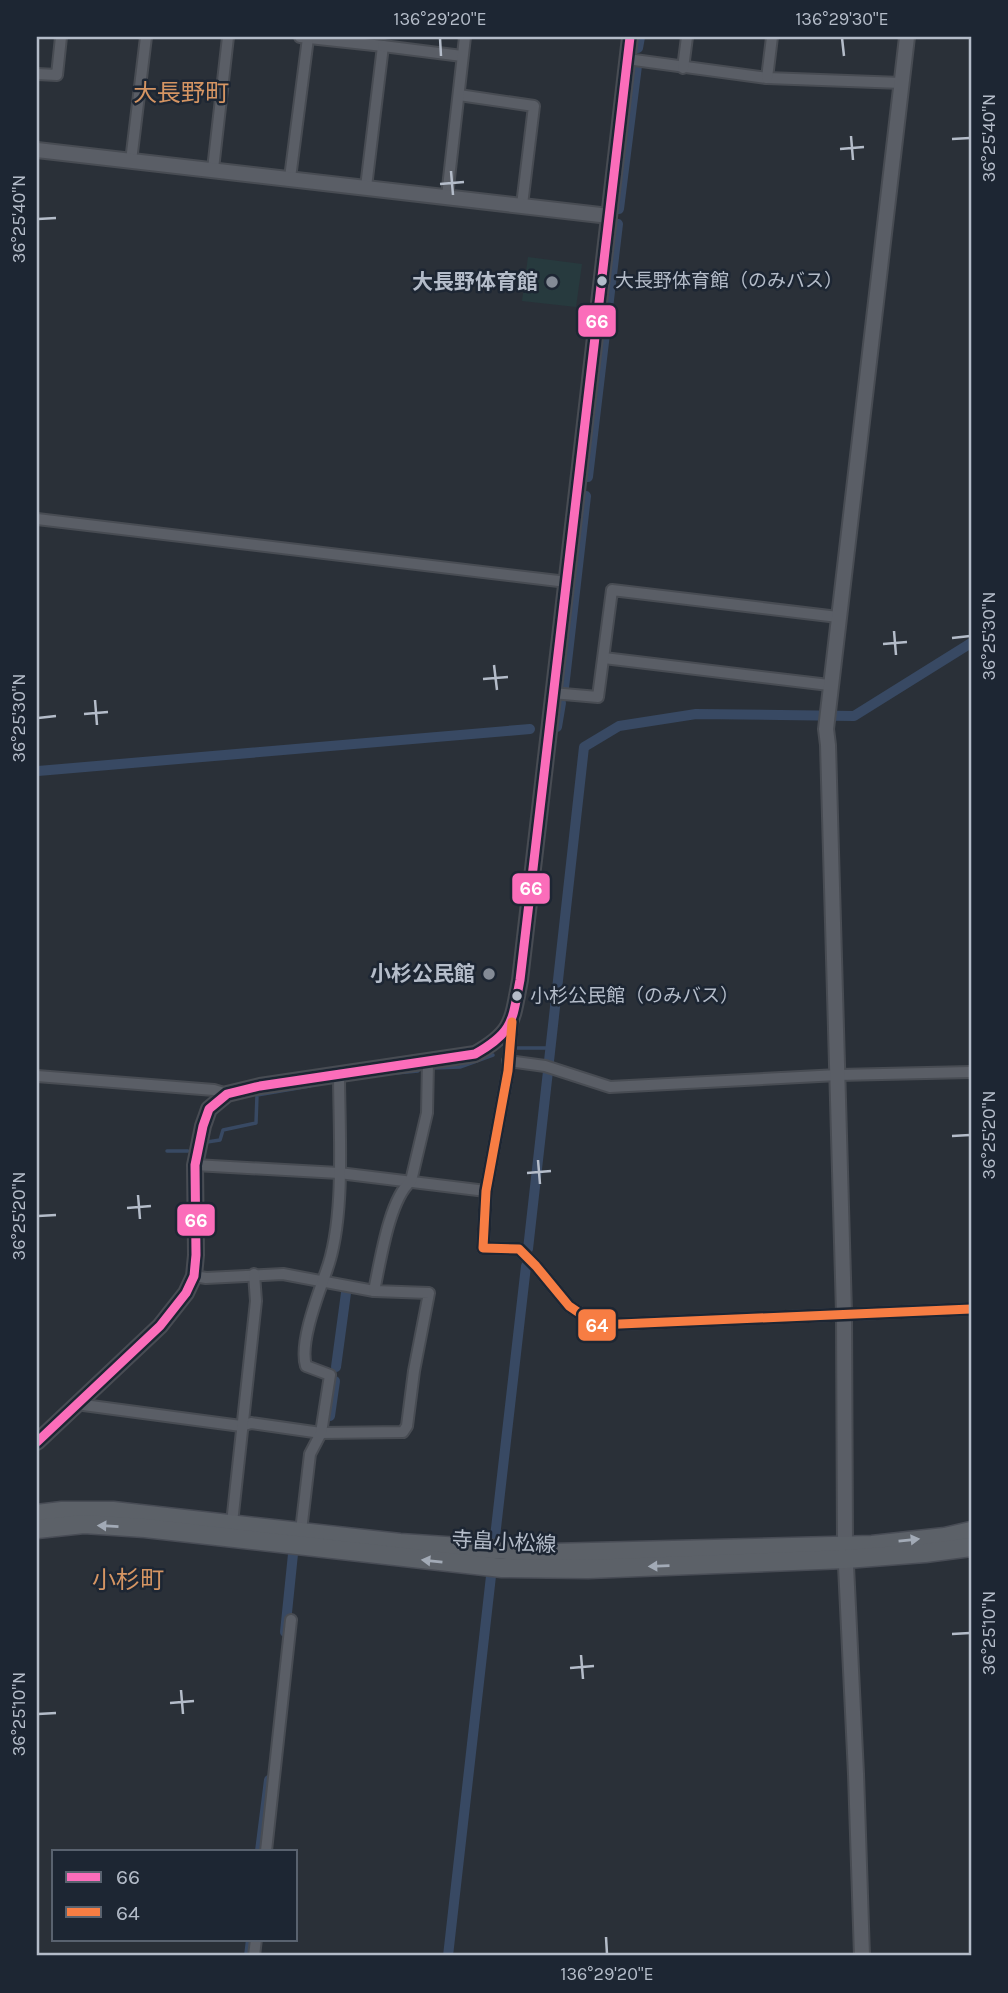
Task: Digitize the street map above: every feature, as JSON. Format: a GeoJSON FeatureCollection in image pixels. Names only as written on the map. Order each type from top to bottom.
{"type":"FeatureCollection","features":[{"type":"Feature","properties":{"kind":"main road","name":"寺畠小松線"},"geometry":{"type":"LineString","coordinates":[[37,1514],[113,1511],[400,1543],[551,1553],[925,1553],[971,1547]]}},
{"type":"Feature","properties":{"kind":"main road","name":"寺畠小松線"},"geometry":{"type":"LineString","coordinates":[[37,1529],[84,1524],[145,1528],[502,1568],[588,1569],[846,1552],[971,1531]]}},
{"type":"Feature","properties":{"kind":"street"},"geometry":{"type":"LineString","coordinates":[[37,74],[57,75],[61,37]]}},
{"type":"Feature","properties":{"kind":"street"},"geometry":{"type":"LineString","coordinates":[[131,160],[146,37]]}},
{"type":"Feature","properties":{"kind":"street"},"geometry":{"type":"LineString","coordinates":[[213,169],[228,37]]}},
{"type":"Feature","properties":{"kind":"street"},"geometry":{"type":"LineString","coordinates":[[300,37],[463,55]]}},
{"type":"Feature","properties":{"kind":"street"},"geometry":{"type":"LineString","coordinates":[[447,196],[465,37]]}},
{"type":"Feature","properties":{"kind":"street"},"geometry":{"type":"LineString","coordinates":[[630,37],[520,980],[486,1191],[483,1248],[519,1249],[569,1306],[597,1325],[971,1309]]}},
{"type":"Feature","properties":{"kind":"street"},"geometry":{"type":"LineString","coordinates":[[682,68],[687,37]]}},
{"type":"Feature","properties":{"kind":"street"},"geometry":{"type":"LineString","coordinates":[[767,78],[772,37]]}},
{"type":"Feature","properties":{"kind":"street"},"geometry":{"type":"LineString","coordinates":[[862,1956],[846,1552],[844,1313],[826,718],[907,37]]}},
{"type":"Feature","properties":{"kind":"street"},"geometry":{"type":"LineString","coordinates":[[290,178],[307,38]]}},
{"type":"Feature","properties":{"kind":"street"},"geometry":{"type":"LineString","coordinates":[[366,187],[383,46]]}},
{"type":"Feature","properties":{"kind":"street"},"geometry":{"type":"LineString","coordinates":[[627,59],[767,78],[902,83]]}},
{"type":"Feature","properties":{"kind":"street"},"geometry":{"type":"LineString","coordinates":[[459,95],[534,106],[522,205]]}},
{"type":"Feature","properties":{"kind":"street"},"geometry":{"type":"LineString","coordinates":[[37,150],[609,216]]}},
{"type":"Feature","properties":{"kind":"street"},"geometry":{"type":"LineString","coordinates":[[37,519],[566,582]]}},
{"type":"Feature","properties":{"kind":"street"},"geometry":{"type":"LineString","coordinates":[[552,693],[598,697],[612,590],[838,617]]}},
{"type":"Feature","properties":{"kind":"street"},"geometry":{"type":"LineString","coordinates":[[604,658],[830,685]]}},
{"type":"Feature","properties":{"kind":"street"},"geometry":{"type":"LineString","coordinates":[[37,1442],[160,1326],[186,1293],[194,1276],[195,1165],[203,1126],[209,1110],[227,1094],[339,1073],[475,1054],[498,1041],[512,1022]]}},
{"type":"Feature","properties":{"kind":"street"},"geometry":{"type":"LineString","coordinates":[[508,1060],[545,1066],[610,1087],[838,1075],[971,1072]]}},
{"type":"Feature","properties":{"kind":"street"},"geometry":{"type":"LineString","coordinates":[[374,1291],[389,1222],[404,1187],[411,1181],[427,1113],[428,1062]]}},
{"type":"Feature","properties":{"kind":"street"},"geometry":{"type":"LineString","coordinates":[[301,1531],[310,1454],[321,1433],[330,1375],[306,1366],[303,1357],[337,1222],[339,1073]]}},
{"type":"Feature","properties":{"kind":"street"},"geometry":{"type":"LineString","coordinates":[[37,1076],[214,1090],[227,1094]]}},
{"type":"Feature","properties":{"kind":"street"},"geometry":{"type":"LineString","coordinates":[[195,1165],[339,1173],[486,1191]]}},
{"type":"Feature","properties":{"kind":"street"},"geometry":{"type":"LineString","coordinates":[[232,1523],[256,1301],[254,1274]]}},
{"type":"Feature","properties":{"kind":"street"},"geometry":{"type":"LineString","coordinates":[[76,1404],[241,1426],[251,1423],[321,1433],[403,1432],[407,1426],[429,1293],[374,1291],[283,1274],[206,1278],[194,1276]]}},
{"type":"Feature","properties":{"kind":"street"},"geometry":{"type":"LineString","coordinates":[[266,1850],[291,1620]]}},
{"type":"Feature","properties":{"kind":"green space","name":"大長野体育館"},"geometry":{"type":"Polygon","coordinates":[[[528,257],[582,264],[576,307],[522,301],[528,257]]]}},
{"type":"Feature","properties":{"kind":"waterway"},"geometry":{"type":"LineString","coordinates":[[638,48],[640,37]]}},
{"type":"Feature","properties":{"kind":"waterway"},"geometry":{"type":"LineString","coordinates":[[619,209],[637,66]]}},
{"type":"Feature","properties":{"kind":"waterway"},"geometry":{"type":"LineString","coordinates":[[588,477],[618,224]]}},
{"type":"Feature","properties":{"kind":"waterway"},"geometry":{"type":"LineString","coordinates":[[564,688],[586,496]]}},
{"type":"Feature","properties":{"kind":"waterway"},"geometry":{"type":"LineString","coordinates":[[549,1061],[584,747],[619,726],[696,714],[854,716],[971,643]]}},
{"type":"Feature","properties":{"kind":"waterway"},"geometry":{"type":"LineString","coordinates":[[557,727],[561,703]]}},
{"type":"Feature","properties":{"kind":"waterway"},"geometry":{"type":"LineString","coordinates":[[38,771],[530,729]]}},
{"type":"Feature","properties":{"kind":"waterway"},"geometry":{"type":"LineString","coordinates":[[516,1048],[550,1048]]}},
{"type":"Feature","properties":{"kind":"waterway"},"geometry":{"type":"LineString","coordinates":[[434,1068],[460,1067],[493,1055]]}},
{"type":"Feature","properties":{"kind":"waterway"},"geometry":{"type":"LineString","coordinates":[[396,1073],[418,1071]]}},
{"type":"Feature","properties":{"kind":"waterway"},"geometry":{"type":"LineString","coordinates":[[528,1249],[548,1071]]}},
{"type":"Feature","properties":{"kind":"waterway"},"geometry":{"type":"LineString","coordinates":[[207,1142],[220,1140],[223,1130],[256,1123],[257,1095],[310,1086]]}},
{"type":"Feature","properties":{"kind":"waterway"},"geometry":{"type":"LineString","coordinates":[[167,1151],[188,1151]]}},
{"type":"Feature","properties":{"kind":"waterway"},"geometry":{"type":"LineString","coordinates":[[495,1537],[526,1266]]}},
{"type":"Feature","properties":{"kind":"waterway"},"geometry":{"type":"LineString","coordinates":[[336,1367],[346,1293]]}},
{"type":"Feature","properties":{"kind":"waterway"},"geometry":{"type":"LineString","coordinates":[[330,1416],[335,1381]]}},
{"type":"Feature","properties":{"kind":"waterway"},"geometry":{"type":"LineString","coordinates":[[285,1632],[293,1554]]}},
{"type":"Feature","properties":{"kind":"waterway"},"geometry":{"type":"LineString","coordinates":[[448,1956],[491,1576]]}},
{"type":"Feature","properties":{"kind":"waterway"},"geometry":{"type":"LineString","coordinates":[[260,1850],[269,1780]]}},
{"type":"Feature","properties":{"kind":"waterway"},"geometry":{"type":"LineString","coordinates":[[249,1956],[251,1940]]}},
{"type":"Feature","properties":{"kind":"transit line","name":"66"},"geometry":{"type":"LineString","coordinates":[[37,1442],[160,1326],[186,1293],[194,1276],[196,1255],[195,1165],[209,1109],[227,1094],[260,1086],[475,1054],[497,1039],[513,1016],[520,980],[630,37]]}},
{"type":"Feature","properties":{"kind":"transit line","name":"64"},"geometry":{"type":"LineString","coordinates":[[512,1022],[508,1071],[486,1191],[483,1248],[519,1249],[569,1306],[597,1325],[971,1309]]}},
{"type":"Feature","properties":{"kind":"place","name":"大長野体育館（のみバス）"},"geometry":{"type":"Point","coordinates":[602,281]}},
{"type":"Feature","properties":{"kind":"place","name":"大長野体育館"},"geometry":{"type":"Point","coordinates":[552,282]}},
{"type":"Feature","properties":{"kind":"place","name":"小杉公民館"},"geometry":{"type":"Point","coordinates":[489,974]}},
{"type":"Feature","properties":{"kind":"place","name":"小杉公民館（のみバス）"},"geometry":{"type":"Point","coordinates":[517,996]}},
{"type":"Feature","properties":{"kind":"district","name":"大長野町"},"geometry":{"type":"Point","coordinates":[181,93]}},
{"type":"Feature","properties":{"kind":"district","name":"小杉町"},"geometry":{"type":"Point","coordinates":[128,1580]}}]}
